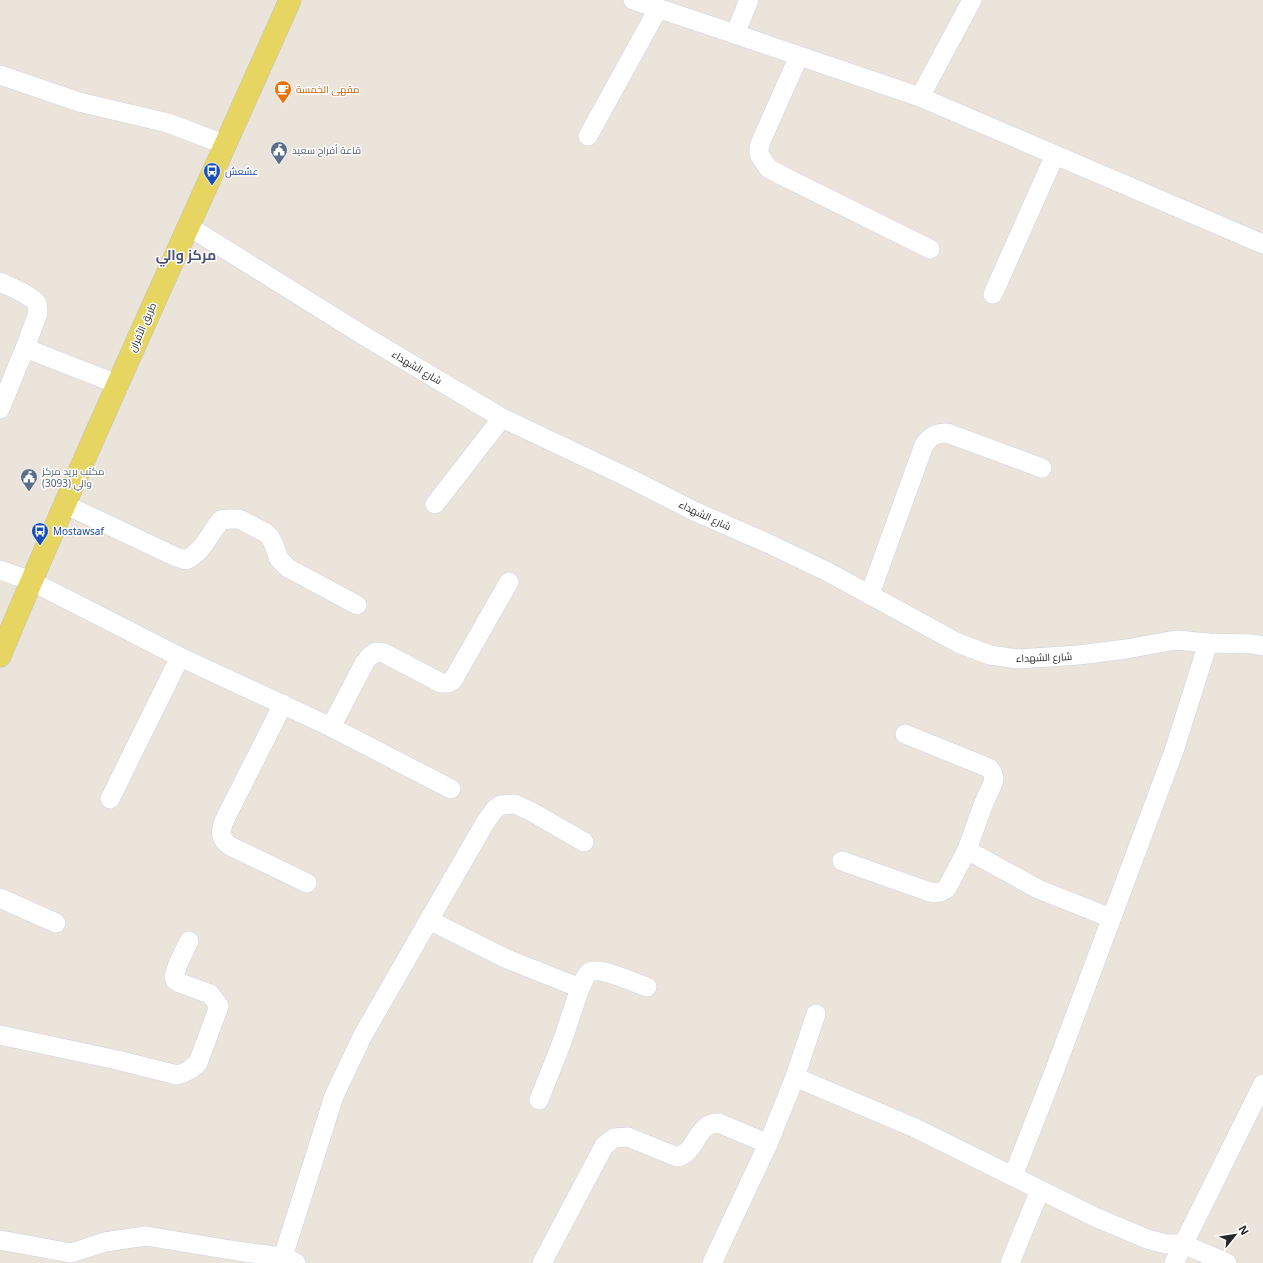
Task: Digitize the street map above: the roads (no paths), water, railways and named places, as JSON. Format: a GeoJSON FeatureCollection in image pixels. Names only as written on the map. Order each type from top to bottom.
{"type":"FeatureCollection","features":[{"type":"Feature","properties":{"kind":"main road","name":"طريق الأفران"},"geometry":{"type":"LineString","coordinates":[[0,656],[64,504],[117,384],[226,145],[290,0]]}},
{"type":"Feature","properties":{"kind":"street"},"geometry":{"type":"LineString","coordinates":[[633,0],[920,97],[1263,244]]}},
{"type":"Feature","properties":{"kind":"street"},"geometry":{"type":"LineString","coordinates":[[735,34],[749,0]]}},
{"type":"Feature","properties":{"kind":"street"},"geometry":{"type":"LineString","coordinates":[[920,97],[972,0]]}},
{"type":"Feature","properties":{"kind":"street"},"geometry":{"type":"LineString","coordinates":[[588,136],[658,9]]}},
{"type":"Feature","properties":{"kind":"street"},"geometry":{"type":"LineString","coordinates":[[799,56],[762,139],[759,154],[762,160],[768,168],[930,249]]}},
{"type":"Feature","properties":{"kind":"street"},"geometry":{"type":"LineString","coordinates":[[0,75],[79,102],[168,123],[226,145]]}},
{"type":"Feature","properties":{"kind":"street"},"geometry":{"type":"LineString","coordinates":[[992,294],[1055,154]]}},
{"type":"Feature","properties":{"kind":"street","name":"شارع الشهداء"},"geometry":{"type":"LineString","coordinates":[[188,226],[366,337],[502,418],[629,478],[694,511],[814,566],[870,594],[958,643],[990,655],[1018,659],[1079,655],[1126,649],[1176,640],[1208,643],[1253,644],[1263,646]]}},
{"type":"Feature","properties":{"kind":"street"},"geometry":{"type":"LineString","coordinates":[[0,282],[26,293],[37,303],[38,313],[0,409]]}},
{"type":"Feature","properties":{"kind":"street"},"geometry":{"type":"LineString","coordinates":[[25,348],[117,384]]}},
{"type":"Feature","properties":{"kind":"street"},"geometry":{"type":"LineString","coordinates":[[435,504],[502,418]]}},
{"type":"Feature","properties":{"kind":"street"},"geometry":{"type":"LineString","coordinates":[[870,594],[924,445],[932,436],[938,433],[947,433],[1042,468]]}},
{"type":"Feature","properties":{"kind":"street"},"geometry":{"type":"LineString","coordinates":[[64,504],[186,560],[193,557],[202,548],[221,520],[239,519],[266,533],[270,537],[279,559],[288,568],[357,605]]}},
{"type":"Feature","properties":{"kind":"street"},"geometry":{"type":"LineString","coordinates":[[0,570],[31,581],[180,657],[331,727],[451,789]]}},
{"type":"Feature","properties":{"kind":"street"},"geometry":{"type":"LineString","coordinates":[[331,727],[364,662],[376,652],[384,653],[441,683],[448,683],[453,680],[509,582]]}},
{"type":"Feature","properties":{"kind":"street"},"geometry":{"type":"LineString","coordinates":[[1013,1176],[1054,1072],[1174,751],[1208,643]]}},
{"type":"Feature","properties":{"kind":"street"},"geometry":{"type":"LineString","coordinates":[[110,799],[180,657]]}},
{"type":"Feature","properties":{"kind":"street"},"geometry":{"type":"LineString","coordinates":[[283,704],[224,821],[221,828],[222,836],[224,842],[230,846],[306,883]]}},
{"type":"Feature","properties":{"kind":"street"},"geometry":{"type":"LineString","coordinates":[[842,862],[930,892],[937,893],[943,892],[947,888],[967,850],[983,805],[993,783],[994,778],[992,772],[989,768],[906,734]]}},
{"type":"Feature","properties":{"kind":"street"},"geometry":{"type":"LineString","coordinates":[[0,1240],[69,1258],[105,1242],[146,1236],[234,1257],[289,1260],[334,1096],[363,1035],[485,823],[501,805],[515,804],[584,842]]}},
{"type":"Feature","properties":{"kind":"street"},"geometry":{"type":"LineString","coordinates":[[967,850],[1038,889],[1111,918]]}},
{"type":"Feature","properties":{"kind":"street"},"geometry":{"type":"LineString","coordinates":[[0,898],[56,923]]}},
{"type":"Feature","properties":{"kind":"street"},"geometry":{"type":"LineString","coordinates":[[429,920],[507,959],[580,988]]}},
{"type":"Feature","properties":{"kind":"street"},"geometry":{"type":"LineString","coordinates":[[0,1035],[117,1060],[177,1075],[183,1074],[191,1070],[198,1063],[219,1006],[210,994],[180,983],[174,977],[178,964],[189,942]]}},
{"type":"Feature","properties":{"kind":"street"},"geometry":{"type":"LineString","coordinates":[[539,1100],[562,1042],[580,988],[586,976],[589,973],[598,971],[647,988]]}},
{"type":"Feature","properties":{"kind":"street"},"geometry":{"type":"LineString","coordinates":[[712,1263],[768,1144],[795,1077],[816,1014]]}},
{"type":"Feature","properties":{"kind":"street"},"geometry":{"type":"LineString","coordinates":[[795,1077],[915,1128],[1095,1217],[1147,1239],[1166,1244],[1183,1244],[1227,1263]]}},
{"type":"Feature","properties":{"kind":"street"},"geometry":{"type":"LineString","coordinates":[[1174,1263],[1263,1084]]}},
{"type":"Feature","properties":{"kind":"street"},"geometry":{"type":"LineString","coordinates":[[543,1263],[604,1146],[614,1138],[628,1137],[677,1157],[682,1156],[687,1152],[707,1125],[719,1123],[768,1144]]}},
{"type":"Feature","properties":{"kind":"street"},"geometry":{"type":"LineString","coordinates":[[1010,1263],[1040,1190]]}},
{"type":"Feature","properties":{"kind":"place","name":"مقهى الخمسة"},"geometry":{"type":"Point","coordinates":[283,104]}},
{"type":"Feature","properties":{"kind":"place","name":"قاعة أفراح سعيد"},"geometry":{"type":"Point","coordinates":[279,165]}},
{"type":"Feature","properties":{"kind":"place","name":"عشعش"},"geometry":{"type":"Point","coordinates":[212,186]}},
{"type":"Feature","properties":{"kind":"place","name":"مكتب بريد مركز والي (3093)"},"geometry":{"type":"Point","coordinates":[29,492]}},
{"type":"Feature","properties":{"kind":"place","name":"Mostawsaf"},"geometry":{"type":"Point","coordinates":[40,546]}},
{"type":"Feature","properties":{"kind":"district","name":"مركز والي"},"geometry":{"type":"Point","coordinates":[186,254]}}]}
